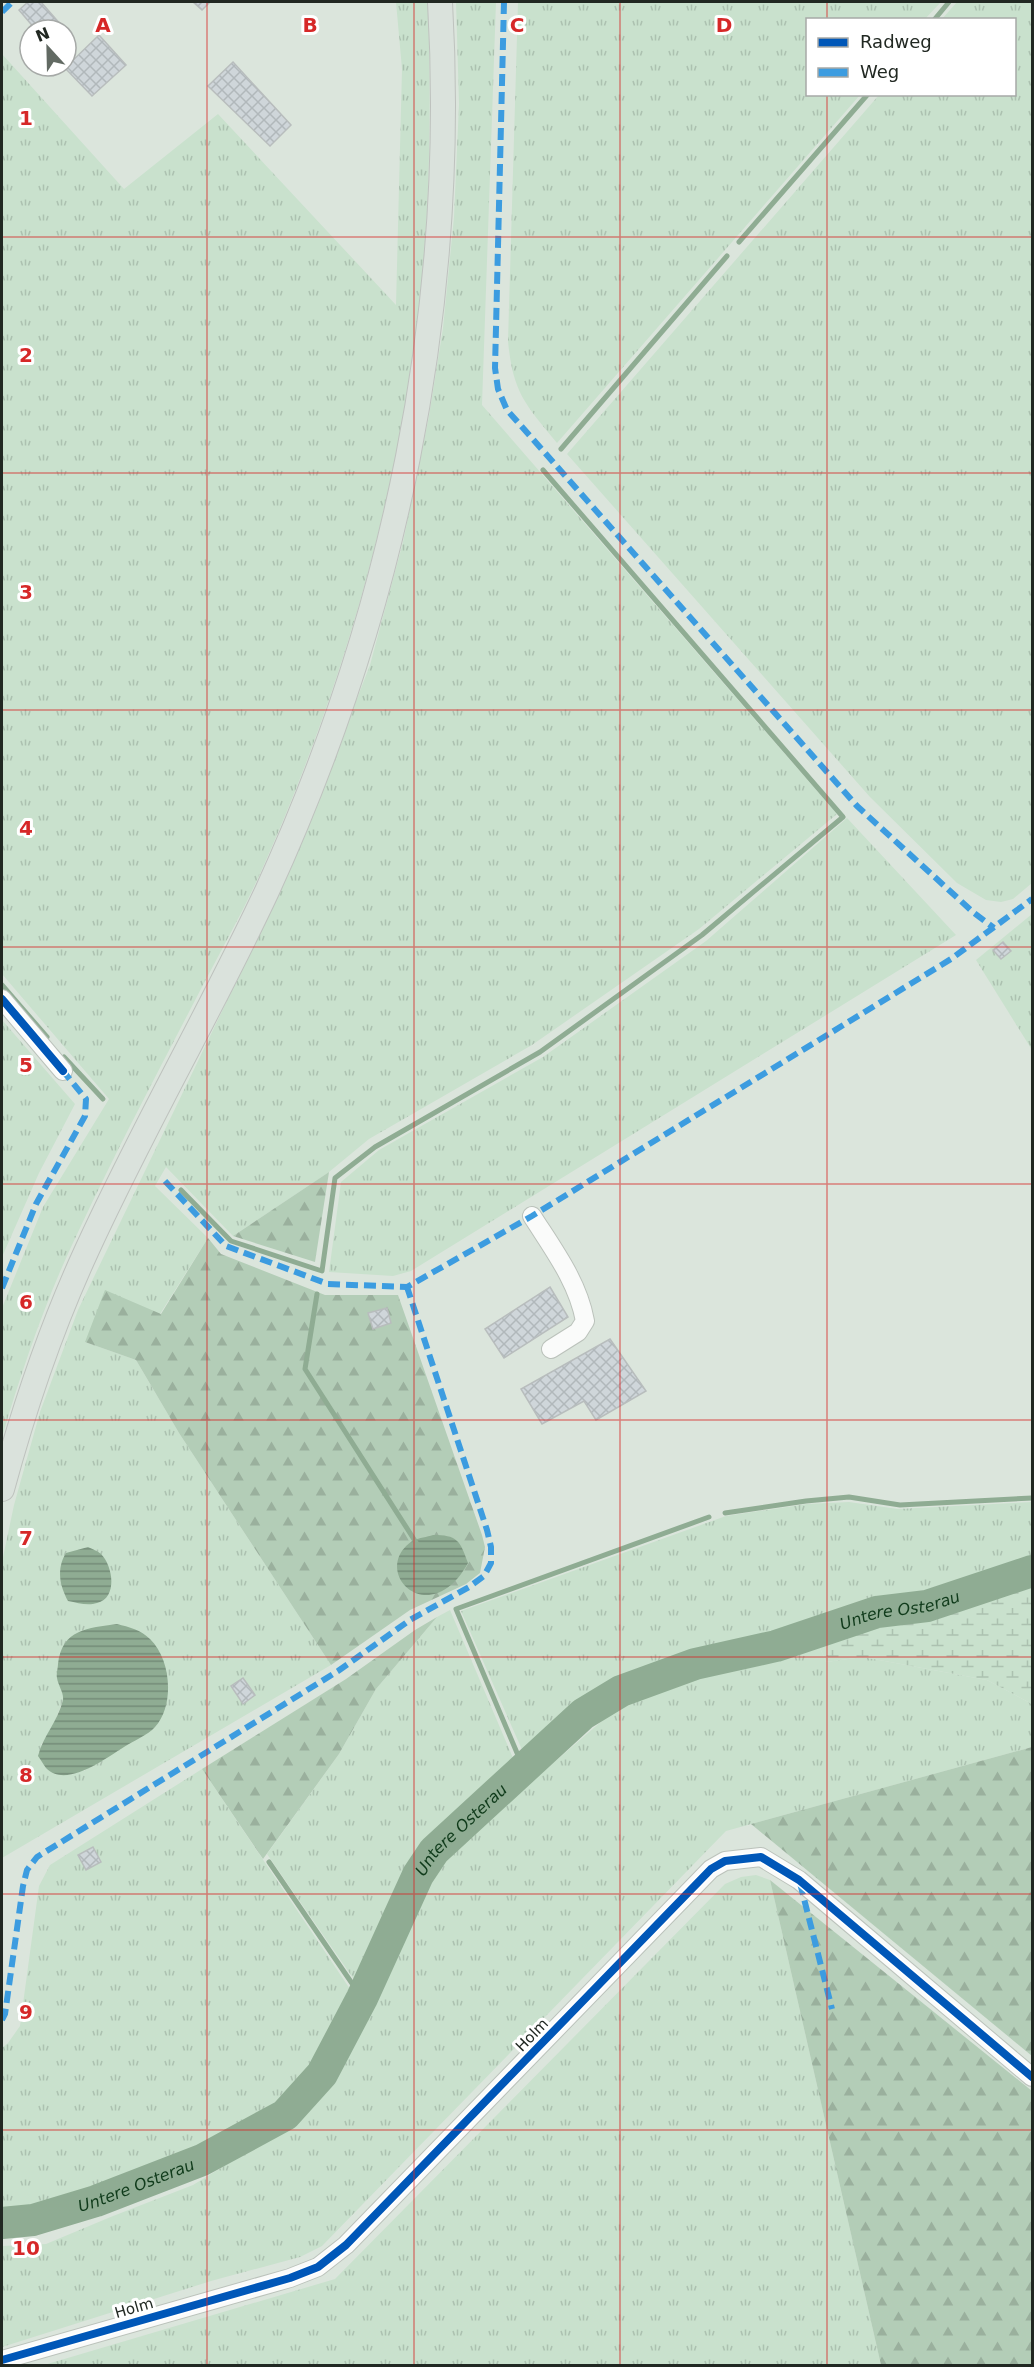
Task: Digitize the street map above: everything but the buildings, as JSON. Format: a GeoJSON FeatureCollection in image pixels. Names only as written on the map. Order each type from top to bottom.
{"type":"FeatureCollection","features":[{"type":"Feature","properties":{"kind":"main road"},"geometry":{"type":"LineString","coordinates":[[2,1489],[19,1428],[47,1347],[86,1252],[267,891],[327,745],[371,615],[390,546],[408,463],[423,377],[432,302],[440,203],[444,105],[440,2]]}},
{"type":"Feature","properties":{"kind":"street"},"geometry":{"type":"LineString","coordinates":[[2,999],[63,1071]]}},
{"type":"Feature","properties":{"kind":"street"},"geometry":{"type":"LineString","coordinates":[[532,1216],[567,1272],[582,1305],[585,1321],[578,1332],[551,1349]]}},
{"type":"Feature","properties":{"kind":"street","name":"Holm"},"geometry":{"type":"LineString","coordinates":[[2,2360],[290,2278],[318,2267],[346,2245],[711,1869],[725,1861],[761,1857],[799,1880],[1032,2077]]}},
{"type":"Feature","properties":{"kind":"green space"},"geometry":{"type":"Polygon","coordinates":[[[396,2],[428,2],[430,116],[428,192],[419,306],[396,452],[361,597],[315,740],[288,809],[246,904],[124,1137],[67,1255],[36,1332],[2,1437],[2,1308],[43,1207],[109,1099],[2,974],[2,54],[18,72],[18,78],[24,78],[124,189],[218,114],[396,305],[402,69],[396,2]]]}},
{"type":"Feature","properties":{"kind":"green space"},"geometry":{"type":"Polygon","coordinates":[[[456,2],[496,2],[482,405],[837,814],[699,929],[532,1045],[369,1139],[329,1172],[233,1236],[166,1167],[155,1186],[208,1238],[160,1314],[85,1342],[136,1360],[179,1433],[331,1665],[2,1858],[2,1562],[14,1505],[40,1412],[78,1310],[292,866],[370,665],[403,542],[429,416],[443,328],[454,217],[459,104],[456,2]],[[60,1651],[57,1677],[64,1698],[51,1731],[41,1745],[85,1771],[60,1651]]]}},
{"type":"Feature","properties":{"kind":"green space"},"geometry":{"type":"Polygon","coordinates":[[[518,2],[941,2],[926,18],[806,18],[806,96],[859,96],[557,443],[522,397],[513,373],[508,341],[518,2]]]}},
{"type":"Feature","properties":{"kind":"green space"},"geometry":{"type":"Polygon","coordinates":[[[957,2],[1032,2],[1032,883],[1013,899],[1001,902],[986,900],[957,883],[870,797],[567,454],[878,96],[1016,96],[1016,18],[943,18],[957,2]]]}},
{"type":"Feature","properties":{"kind":"green space"},"geometry":{"type":"Polygon","coordinates":[[[847,818],[956,935],[411,1271],[393,1276],[329,1272],[341,1182],[379,1150],[543,1057],[706,941],[847,818]]]}},
{"type":"Feature","properties":{"kind":"green space"},"geometry":{"type":"Polygon","coordinates":[[[1032,914],[1032,1050],[976,960],[1032,914]]]}},
{"type":"Feature","properties":{"kind":"green space"},"geometry":{"type":"Polygon","coordinates":[[[2,1020],[75,1104],[39,1173],[2,1257],[2,1020]]]}},
{"type":"Feature","properties":{"kind":"green space"},"geometry":{"type":"Polygon","coordinates":[[[329,1172],[315,1262],[233,1236],[329,1172]]]}},
{"type":"Feature","properties":{"kind":"green space"},"geometry":{"type":"Polygon","coordinates":[[[208,1238],[221,1254],[325,1295],[398,1295],[482,1535],[485,1547],[480,1573],[466,1584],[410,1610],[331,1665],[179,1433],[136,1360],[85,1342],[105,1290],[161,1314],[208,1238]]]}},
{"type":"Feature","properties":{"kind":"green space"},"geometry":{"type":"Polygon","coordinates":[[[849,1502],[898,1509],[1032,1502],[1032,1559],[1003,1565],[926,1593],[844,1608],[773,1638],[691,1654],[617,1677],[523,1752],[461,1611],[726,1516],[807,1504],[849,1502]]]}},
{"type":"Feature","properties":{"kind":"green space"},"geometry":{"type":"Polygon","coordinates":[[[1032,1585],[1032,1704],[987,1680],[863,1657],[826,1662],[818,1643],[877,1624],[935,1620],[1032,1585]]]}},
{"type":"Feature","properties":{"kind":"green space"},"geometry":{"type":"Polygon","coordinates":[[[450,1610],[513,1758],[429,1841],[355,1981],[267,1854],[339,1754],[376,1689],[437,1617],[450,1610]]]}},
{"type":"Feature","properties":{"kind":"green space"},"geometry":{"type":"Polygon","coordinates":[[[437,1617],[376,1689],[339,1754],[263,1859],[202,1769],[346,1679],[437,1617]]]}},
{"type":"Feature","properties":{"kind":"green space"},"geometry":{"type":"Polygon","coordinates":[[[818,1643],[826,1662],[863,1657],[987,1680],[1032,1704],[1032,1747],[726,1831],[322,2246],[300,2257],[211,2281],[2,2347],[2,2246],[46,2244],[193,2185],[288,2127],[330,2081],[441,1860],[625,1701],[697,1679],[783,1658],[818,1643]]]}},
{"type":"Feature","properties":{"kind":"green space"},"geometry":{"type":"Polygon","coordinates":[[[1032,1747],[1032,2056],[751,1824],[1032,1747]]]}},
{"type":"Feature","properties":{"kind":"green space"},"geometry":{"type":"Polygon","coordinates":[[[202,1769],[352,1992],[317,2069],[280,2110],[182,2171],[40,2222],[2,2224],[2,2048],[20,2026],[39,1886],[50,1865],[202,1769]]]}},
{"type":"Feature","properties":{"kind":"green space"},"geometry":{"type":"Polygon","coordinates":[[[756,1875],[770,1880],[881,2365],[44,2365],[335,2279],[725,1884],[741,1877],[756,1875]]]}},
{"type":"Feature","properties":{"kind":"green space"},"geometry":{"type":"Polygon","coordinates":[[[770,1880],[1032,2091],[1032,2365],[881,2365],[770,1880]]]}},
{"type":"Feature","properties":{"kind":"shaded area"},"geometry":{"type":"Polygon","coordinates":[[[433,1535],[447,1536],[457,1540],[468,1563],[453,1584],[436,1593],[421,1595],[409,1589],[400,1579],[397,1566],[401,1552],[414,1540],[433,1535]]]}},
{"type":"Feature","properties":{"kind":"shaded area"},"geometry":{"type":"Polygon","coordinates":[[[88,1547],[100,1553],[105,1559],[111,1573],[111,1588],[104,1600],[94,1604],[68,1601],[60,1577],[63,1559],[66,1553],[88,1547]]]}},
{"type":"Feature","properties":{"kind":"shaded area"},"geometry":{"type":"Polygon","coordinates":[[[117,1624],[135,1629],[150,1639],[157,1648],[168,1682],[166,1707],[155,1727],[148,1733],[97,1764],[75,1773],[54,1774],[46,1768],[38,1756],[63,1700],[57,1676],[60,1652],[71,1637],[78,1632],[117,1624]]]}},
{"type":"Feature","properties":{"kind":"waterway"},"geometry":{"type":"LineString","coordinates":[[936,18],[949,2]]}},
{"type":"Feature","properties":{"kind":"waterway"},"geometry":{"type":"LineString","coordinates":[[739,242],[866,96]]}},
{"type":"Feature","properties":{"kind":"waterway"},"geometry":{"type":"LineString","coordinates":[[561,449],[727,256]]}},
{"type":"Feature","properties":{"kind":"waterway"},"geometry":{"type":"LineString","coordinates":[[181,1190],[231,1241],[322,1271],[335,1178],[375,1147],[540,1052],[702,935],[843,817],[543,470]]}},
{"type":"Feature","properties":{"kind":"waterway"},"geometry":{"type":"LineString","coordinates":[[2,985],[47,1037]]}},
{"type":"Feature","properties":{"kind":"waterway"},"geometry":{"type":"LineString","coordinates":[[64,1057],[103,1099]]}},
{"type":"Feature","properties":{"kind":"waterway"},"geometry":{"type":"LineString","coordinates":[[317,1294],[305,1369],[417,1544]]}},
{"type":"Feature","properties":{"kind":"waterway"},"geometry":{"type":"LineString","coordinates":[[725,1513],[849,1497],[900,1505],[1032,1498]]}},
{"type":"Feature","properties":{"kind":"waterway"},"geometry":{"type":"LineString","coordinates":[[523,1767],[456,1609],[709,1517]]}},
{"type":"Feature","properties":{"kind":"waterway","name":"Untere Osterau"},"geometry":{"type":"LineString","coordinates":[[2,2223],[33,2220],[96,2201],[202,2160],[285,2115],[322,2074],[362,1998],[418,1875],[434,1851],[583,1714],[621,1691],[695,1664],[776,1646],[877,1612],[927,1606],[1032,1571]]}},
{"type":"Feature","properties":{"kind":"waterway"},"geometry":{"type":"LineString","coordinates":[[269,1862],[362,1998]]}},
{"type":"Feature","properties":{"kind":"marked path"},"geometry":{"type":"LineString","coordinates":[[2,12],[12,2]]}},
{"type":"Feature","properties":{"kind":"marked path"},"geometry":{"type":"LineString","coordinates":[[504,2],[495,368],[498,389],[507,410],[857,806],[974,913],[994,928]]}},
{"type":"Feature","properties":{"kind":"marked path"},"geometry":{"type":"LineString","coordinates":[[165,1181],[226,1246],[328,1284],[407,1287],[532,1216],[951,959],[1032,899]]}},
{"type":"Feature","properties":{"kind":"marked path"},"geometry":{"type":"LineString","coordinates":[[2,1288],[36,1204],[85,1116],[86,1099],[63,1071]]}},
{"type":"Feature","properties":{"kind":"marked path"},"geometry":{"type":"LineString","coordinates":[[2,2020],[5,2014],[23,1886],[27,1870],[37,1857],[338,1671],[410,1620],[484,1576],[491,1563],[491,1547],[487,1530],[407,1287]]}},
{"type":"Feature","properties":{"kind":"marked path"},"geometry":{"type":"LineString","coordinates":[[800,1883],[832,2009]]}},
{"type":"Feature","properties":{"kind":"cycle path"},"geometry":{"type":"LineString","coordinates":[[2,999],[63,1071]]}},
{"type":"Feature","properties":{"kind":"cycle path"},"geometry":{"type":"LineString","coordinates":[[2,2360],[290,2278],[318,2267],[346,2245],[711,1869],[725,1861],[761,1857],[799,1880],[1032,2077]]}}]}
